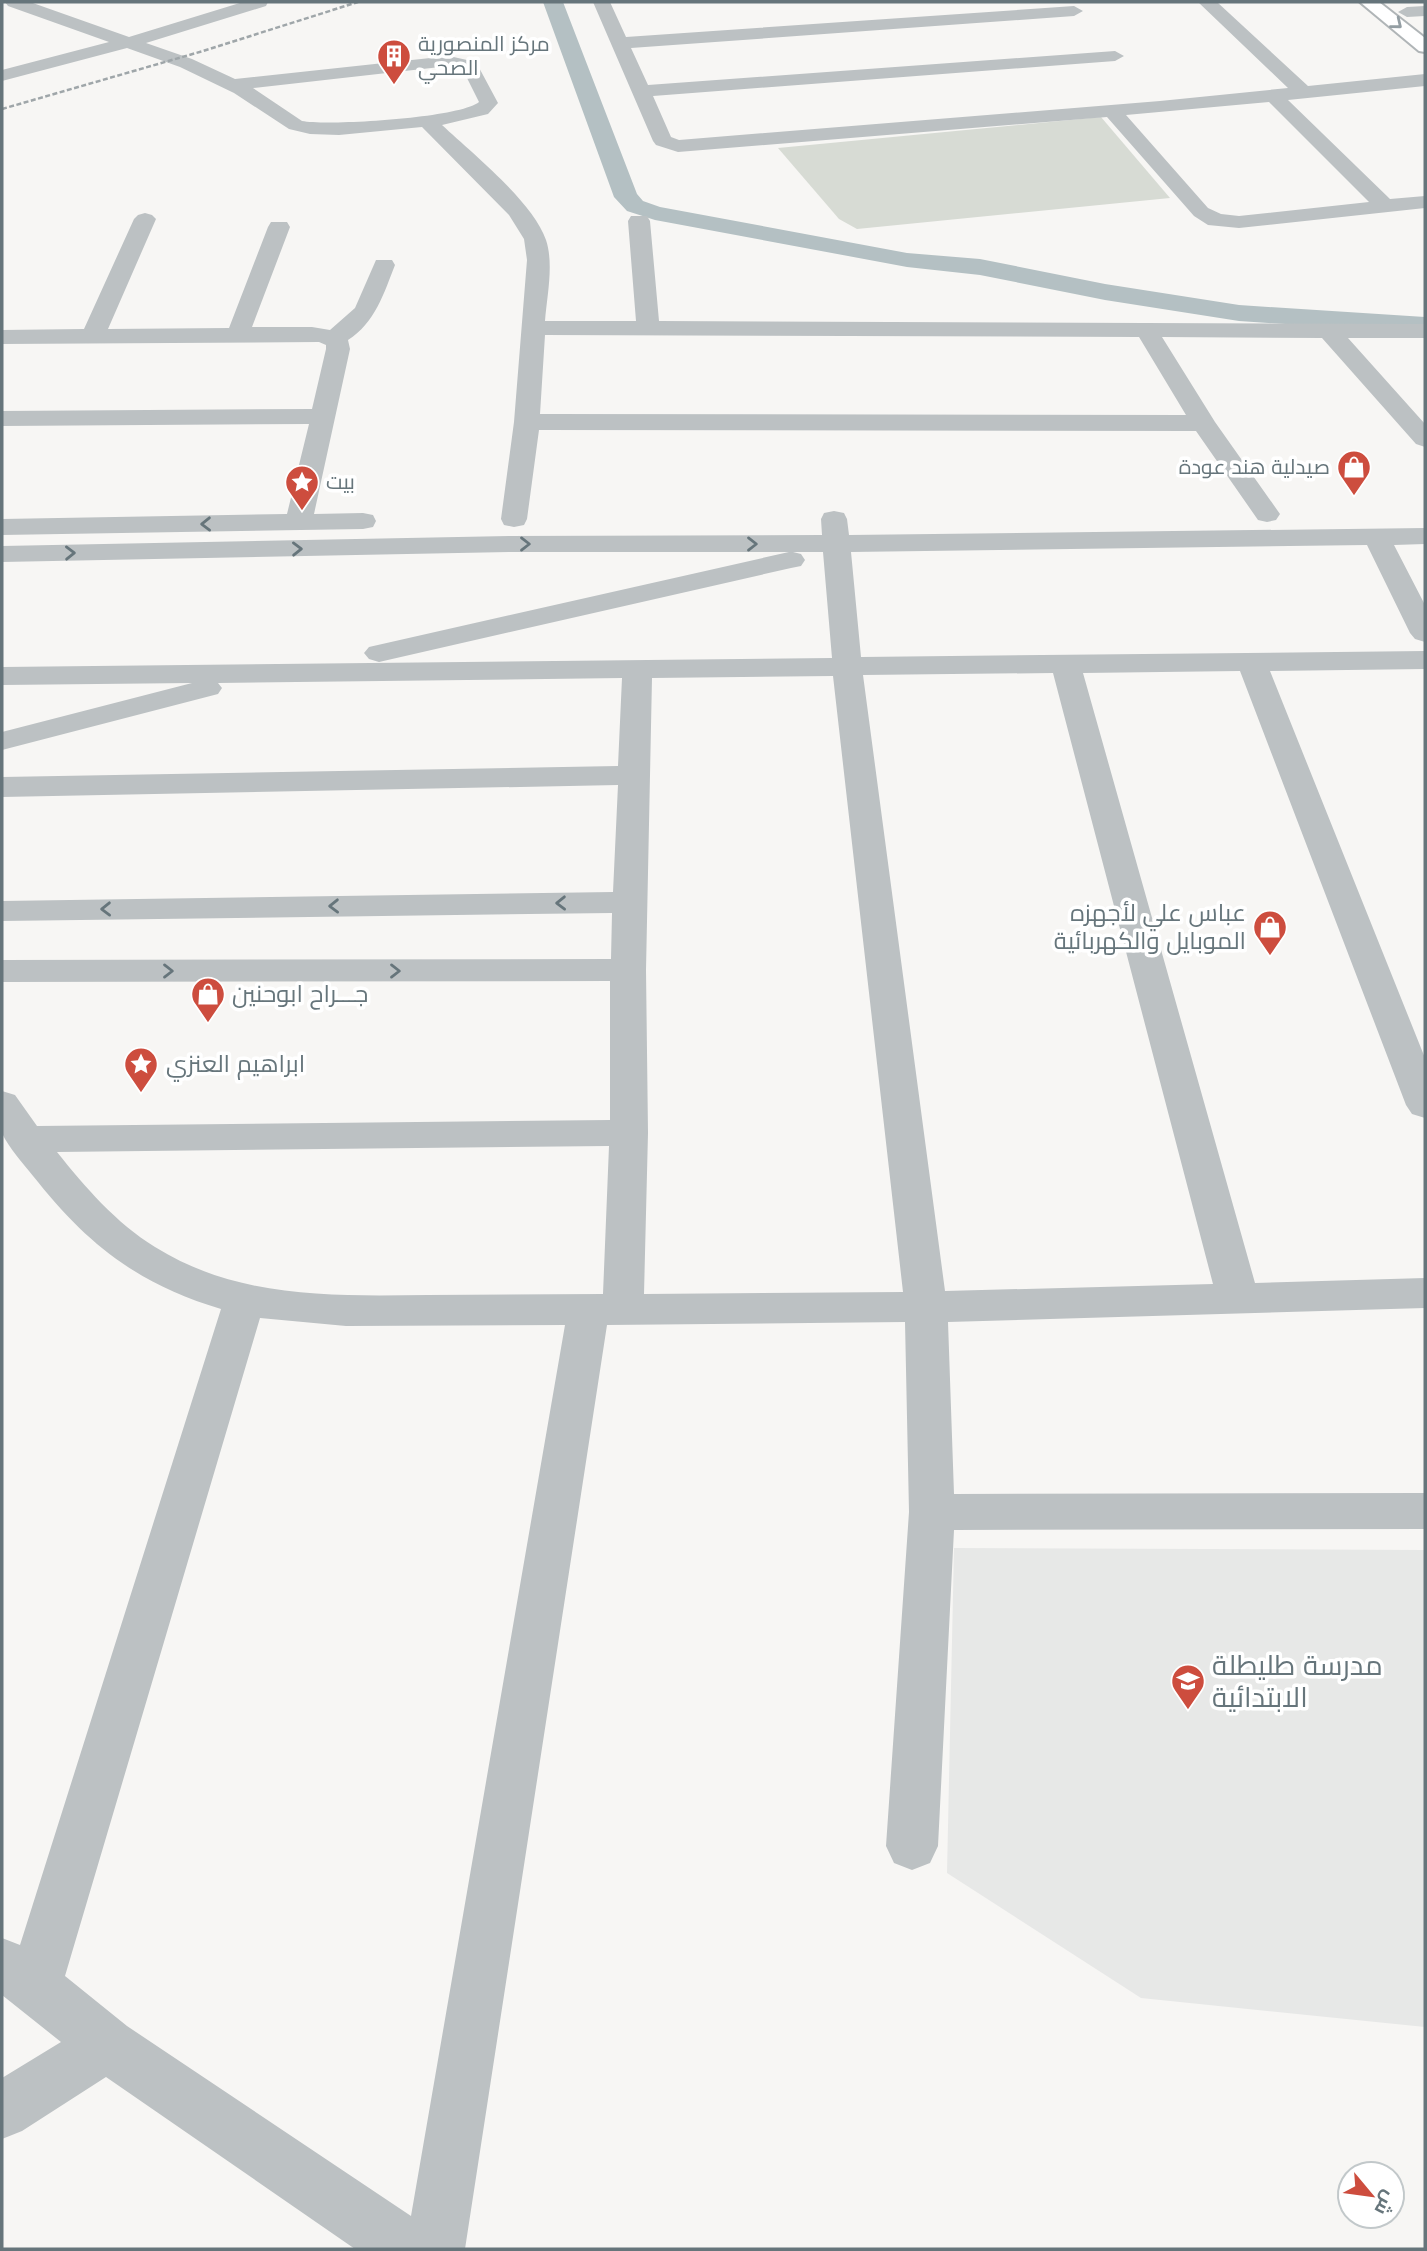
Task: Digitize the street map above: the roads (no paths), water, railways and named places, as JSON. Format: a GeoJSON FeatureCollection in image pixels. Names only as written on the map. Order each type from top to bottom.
{"type":"FeatureCollection","features":[{"type":"Feature","properties":{"kind":"main road"},"geometry":{"type":"LineString","coordinates":[[1369,2],[1425,47]]}},
{"type":"Feature","properties":{"kind":"street"},"geometry":{"type":"LineString","coordinates":[[14,2],[186,63],[234,85],[296,125],[310,128],[339,129],[464,116],[486,107],[489,99],[470,66],[456,61],[435,61],[234,85]]}},
{"type":"Feature","properties":{"kind":"street"},"geometry":{"type":"LineString","coordinates":[[206,2],[232,10]]}},
{"type":"Feature","properties":{"kind":"street"},"geometry":{"type":"LineString","coordinates":[[3,75],[126,43],[260,2]]}},
{"type":"Feature","properties":{"kind":"street"},"geometry":{"type":"LineString","coordinates":[[602,2],[663,141],[678,146],[1160,107],[1425,80]]}},
{"type":"Feature","properties":{"kind":"street"},"geometry":{"type":"LineString","coordinates":[[890,2],[904,23]]}},
{"type":"Feature","properties":{"kind":"street"},"geometry":{"type":"LineString","coordinates":[[1207,2],[1304,93]]}},
{"type":"Feature","properties":{"kind":"street"},"geometry":{"type":"LineString","coordinates":[[620,43],[904,23],[1070,6],[1119,61],[641,91]]}},
{"type":"Feature","properties":{"kind":"street"},"geometry":{"type":"LineString","coordinates":[[754,12],[766,32]]}},
{"type":"Feature","properties":{"kind":"street"},"geometry":{"type":"LineString","coordinates":[[1142,86],[1160,107]]}},
{"type":"Feature","properties":{"kind":"street"},"geometry":{"type":"LineString","coordinates":[[1274,96],[1386,207]]}},
{"type":"Feature","properties":{"kind":"street"},"geometry":{"type":"LineString","coordinates":[[1112,111],[1201,212],[1216,220],[1239,222],[1425,202]]}},
{"type":"Feature","properties":{"kind":"street"},"geometry":{"type":"LineString","coordinates":[[426,120],[510,204],[525,221],[536,240],[538,260],[527,422],[514,519]]}},
{"type":"Feature","properties":{"kind":"street"},"geometry":{"type":"LineString","coordinates":[[93,336],[145,219]]}},
{"type":"Feature","properties":{"kind":"street"},"geometry":{"type":"LineString","coordinates":[[639,221],[648,328]]}},
{"type":"Feature","properties":{"kind":"street"},"geometry":{"type":"LineString","coordinates":[[237,334],[279,227]]}},
{"type":"Feature","properties":{"kind":"street"},"geometry":{"type":"LineString","coordinates":[[333,339],[347,331],[364,315],[384,265]]}},
{"type":"Feature","properties":{"kind":"street"},"geometry":{"type":"LineString","coordinates":[[534,328],[1425,331]]}},
{"type":"Feature","properties":{"kind":"street"},"geometry":{"type":"LineString","coordinates":[[1146,330],[1203,423],[1267,514]]}},
{"type":"Feature","properties":{"kind":"street"},"geometry":{"type":"LineString","coordinates":[[1329,331],[1425,439]]}},
{"type":"Feature","properties":{"kind":"street"},"geometry":{"type":"LineString","coordinates":[[2,337],[320,334],[333,339],[338,343],[338,349],[299,522]]}},
{"type":"Feature","properties":{"kind":"street"},"geometry":{"type":"LineString","coordinates":[[2,419],[323,416]]}},
{"type":"Feature","properties":{"kind":"street"},"geometry":{"type":"LineString","coordinates":[[527,422],[1203,423]]}},
{"type":"Feature","properties":{"kind":"street"},"geometry":{"type":"LineString","coordinates":[[461,520],[514,519],[836,540],[1267,514],[1425,513]]}},
{"type":"Feature","properties":{"kind":"street"},"geometry":{"type":"LineString","coordinates":[[2,527],[393,521]]}},
{"type":"Feature","properties":{"kind":"street"},"geometry":{"type":"LineString","coordinates":[[1376,536],[1425,633]]}},
{"type":"Feature","properties":{"kind":"street"},"geometry":{"type":"LineString","coordinates":[[2,554],[509,544],[1425,536]]}},
{"type":"Feature","properties":{"kind":"street"},"geometry":{"type":"LineString","coordinates":[[836,540],[847,665],[926,1307],[932,1512],[912,1846]]}},
{"type":"Feature","properties":{"kind":"street"},"geometry":{"type":"LineString","coordinates":[[2,741],[274,673],[445,640],[767,564],[836,540]]}},
{"type":"Feature","properties":{"kind":"street"},"geometry":{"type":"LineString","coordinates":[[2,676],[1425,660]]}},
{"type":"Feature","properties":{"kind":"street"},"geometry":{"type":"LineString","coordinates":[[1251,661],[1425,1105]]}},
{"type":"Feature","properties":{"kind":"street"},"geometry":{"type":"LineString","coordinates":[[1065,663],[1238,1298]]}},
{"type":"Feature","properties":{"kind":"street"},"geometry":{"type":"LineString","coordinates":[[435,2249],[605,1309],[629,1133],[628,970],[637,667]]}},
{"type":"Feature","properties":{"kind":"street"},"geometry":{"type":"LineString","coordinates":[[2,787],[634,775]]}},
{"type":"Feature","properties":{"kind":"street"},"geometry":{"type":"LineString","coordinates":[[2,911],[630,902]]}},
{"type":"Feature","properties":{"kind":"street"},"geometry":{"type":"LineString","coordinates":[[2,971],[628,970]]}},
{"type":"Feature","properties":{"kind":"street"},"geometry":{"type":"LineString","coordinates":[[2,1104],[24,1139],[90,1215],[128,1249],[179,1278],[245,1300],[292,1308],[346,1311],[926,1307],[1425,1293]]}},
{"type":"Feature","properties":{"kind":"street"},"geometry":{"type":"LineString","coordinates":[[24,1139],[629,1133]]}},
{"type":"Feature","properties":{"kind":"street"},"geometry":{"type":"LineString","coordinates":[[245,1300],[18,1975],[107,2045],[407,2249]]}},
{"type":"Feature","properties":{"kind":"street"},"geometry":{"type":"LineString","coordinates":[[932,1512],[1425,1511]]}},
{"type":"Feature","properties":{"kind":"street"},"geometry":{"type":"LineString","coordinates":[[2,2111],[107,2045]]}},
{"type":"Feature","properties":{"kind":"waterway"},"geometry":{"type":"LineString","coordinates":[[553,2],[626,197],[635,206],[655,213],[907,260],[980,267],[1105,292],[1239,313],[1425,325]]}},
{"type":"Feature","properties":{"kind":"railway"},"geometry":{"type":"LineString","coordinates":[[2,109],[203,51],[358,2]]}},
{"type":"Feature","properties":{"kind":"place","name":"مركز المنصورية الصحي"},"geometry":{"type":"Point","coordinates":[394,86]}},
{"type":"Feature","properties":{"kind":"place","name":"صيدلية هند عودة"},"geometry":{"type":"Point","coordinates":[1354,497]}},
{"type":"Feature","properties":{"kind":"place","name":"بيت"},"geometry":{"type":"Point","coordinates":[302,512]}},
{"type":"Feature","properties":{"kind":"place","name":"عباس علي لأجهزه الموبايل والكهربائية"},"geometry":{"type":"Point","coordinates":[1270,957]}},
{"type":"Feature","properties":{"kind":"place","name":"جـــراح ابوحنين"},"geometry":{"type":"Point","coordinates":[208,1024]}},
{"type":"Feature","properties":{"kind":"place","name":"ابراهيم العنزي"},"geometry":{"type":"Point","coordinates":[141,1094]}},
{"type":"Feature","properties":{"kind":"place","name":"مدرسة طليطلة الابتدائية"},"geometry":{"type":"Point","coordinates":[1188,1711]}}]}
